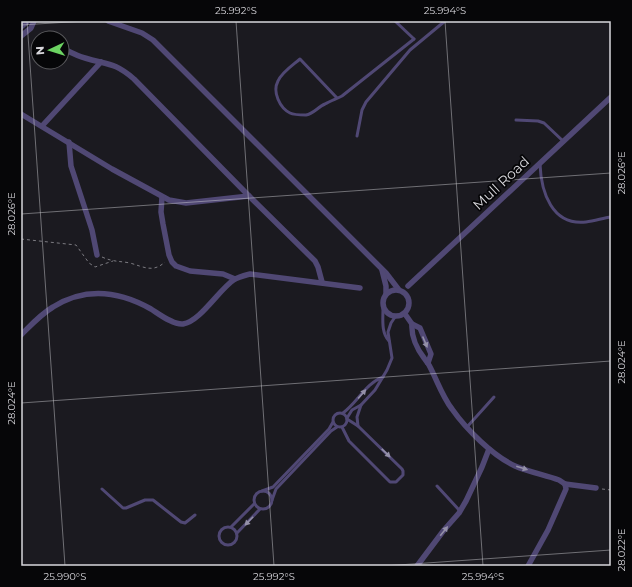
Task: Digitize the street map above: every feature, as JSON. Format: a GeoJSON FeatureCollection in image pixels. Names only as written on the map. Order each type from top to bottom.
{"type":"FeatureCollection","features":[{"type":"Feature","properties":{"kind":"street"},"geometry":{"type":"LineString","coordinates":[[21,27],[28,21]]}},
{"type":"Feature","properties":{"kind":"street"},"geometry":{"type":"LineString","coordinates":[[21,36],[31,28],[34,21]]}},
{"type":"Feature","properties":{"kind":"street"},"geometry":{"type":"LineString","coordinates":[[108,21],[142,32],[153,40],[391,278],[399,290],[406,294],[409,306],[405,314],[395,317],[388,314],[383,308],[386,286],[382,270]]}},
{"type":"Feature","properties":{"kind":"street"},"geometry":{"type":"LineString","coordinates":[[70,52],[83,58],[115,65],[123,69],[134,78],[249,196],[315,261],[318,266],[322,282]]}},
{"type":"Feature","properties":{"kind":"street"},"geometry":{"type":"LineString","coordinates":[[42,126],[102,62]]}},
{"type":"Feature","properties":{"kind":"street","name":"Mull Road"},"geometry":{"type":"LineString","coordinates":[[408,286],[611,97]]}},
{"type":"Feature","properties":{"kind":"street"},"geometry":{"type":"LineString","coordinates":[[21,114],[169,200],[186,204],[249,196]]}},
{"type":"Feature","properties":{"kind":"street"},"geometry":{"type":"LineString","coordinates":[[69,142],[71,166],[92,230],[97,255]]}},
{"type":"Feature","properties":{"kind":"street"},"geometry":{"type":"LineString","coordinates":[[162,197],[161,212],[170,258],[176,266],[190,271],[224,274],[235,279]]}},
{"type":"Feature","properties":{"kind":"street"},"geometry":{"type":"LineString","coordinates":[[21,334],[54,306],[66,300],[93,294],[105,293],[118,295],[135,301],[173,322],[180,324],[189,323],[194,320],[235,279],[250,274],[360,288]]}},
{"type":"Feature","properties":{"kind":"street"},"geometry":{"type":"LineString","coordinates":[[386,294],[390,291],[399,290]]}},
{"type":"Feature","properties":{"kind":"street"},"geometry":{"type":"LineString","coordinates":[[405,314],[412,324],[420,328],[430,354],[428,363]]}},
{"type":"Feature","properties":{"kind":"street"},"geometry":{"type":"LineString","coordinates":[[412,324],[412,335],[452,409],[474,436],[489,449],[515,466],[559,480],[565,484],[596,488]]}},
{"type":"Feature","properties":{"kind":"street"},"geometry":{"type":"LineString","coordinates":[[417,566],[460,511],[482,467],[489,449]]}},
{"type":"Feature","properties":{"kind":"street"},"geometry":{"type":"LineString","coordinates":[[528,566],[548,530],[566,489],[565,484]]}},
{"type":"Feature","properties":{"kind":"lane"},"geometry":{"type":"LineString","coordinates":[[395,21],[418,42]]}},
{"type":"Feature","properties":{"kind":"lane"},"geometry":{"type":"LineString","coordinates":[[357,136],[362,110],[366,102],[410,50],[445,21]]}},
{"type":"Feature","properties":{"kind":"lane"},"geometry":{"type":"LineString","coordinates":[[337,98],[300,59],[277,81],[276,86],[278,99],[282,106],[290,113],[307,115],[342,96],[414,39]]}},
{"type":"Feature","properties":{"kind":"lane"},"geometry":{"type":"LineString","coordinates":[[516,120],[538,121],[544,123],[563,141]]}},
{"type":"Feature","properties":{"kind":"lane"},"geometry":{"type":"LineString","coordinates":[[540,163],[540,179],[544,191],[551,207],[560,216],[573,221],[586,222],[611,217]]}},
{"type":"Feature","properties":{"kind":"lane"},"geometry":{"type":"LineString","coordinates":[[383,308],[385,336],[390,341]]}},
{"type":"Feature","properties":{"kind":"lane"},"geometry":{"type":"LineString","coordinates":[[237,533],[231,527],[224,527],[220,531],[219,537],[222,542],[227,545],[233,544],[237,533],[260,509],[269,507],[278,487],[331,431],[346,424],[347,418],[354,408],[361,405],[375,390],[388,370],[392,358],[393,352],[389,328],[395,317]]}},
{"type":"Feature","properties":{"kind":"lane"},"geometry":{"type":"LineString","coordinates":[[231,527],[254,504],[254,496],[258,492],[273,487],[329,429],[335,414],[343,413],[351,407],[370,385],[377,379],[383,377]]}},
{"type":"Feature","properties":{"kind":"lane"},"geometry":{"type":"LineString","coordinates":[[467,427],[494,397]]}},
{"type":"Feature","properties":{"kind":"lane"},"geometry":{"type":"LineString","coordinates":[[358,426],[357,417],[361,405]]}},
{"type":"Feature","properties":{"kind":"lane"},"geometry":{"type":"LineString","coordinates":[[342,427],[349,441],[390,482],[396,482],[403,475],[403,470],[343,413]]}},
{"type":"Feature","properties":{"kind":"lane"},"geometry":{"type":"LineString","coordinates":[[333,422],[337,427]]}},
{"type":"Feature","properties":{"kind":"lane"},"geometry":{"type":"LineString","coordinates":[[437,486],[460,511]]}},
{"type":"Feature","properties":{"kind":"lane"},"geometry":{"type":"LineString","coordinates":[[102,489],[123,508],[145,500],[153,500],[183,523],[188,521],[195,514]]}},
{"type":"Feature","properties":{"kind":"lane"},"geometry":{"type":"LineString","coordinates":[[262,491],[269,494],[272,500]]}},
{"type":"Feature","properties":{"kind":"lane"},"geometry":{"type":"LineString","coordinates":[[254,504],[260,509]]}},
{"type":"Feature","properties":{"kind":"path"},"geometry":{"type":"LineString","coordinates":[[21,239],[76,245],[89,263],[95,267],[112,262],[130,263],[150,269],[160,267],[170,258]]}},
{"type":"Feature","properties":{"kind":"path"},"geometry":{"type":"LineString","coordinates":[[97,255],[112,262]]}},
{"type":"Feature","properties":{"kind":"path"},"geometry":{"type":"LineString","coordinates":[[596,488],[611,490]]}}]}
